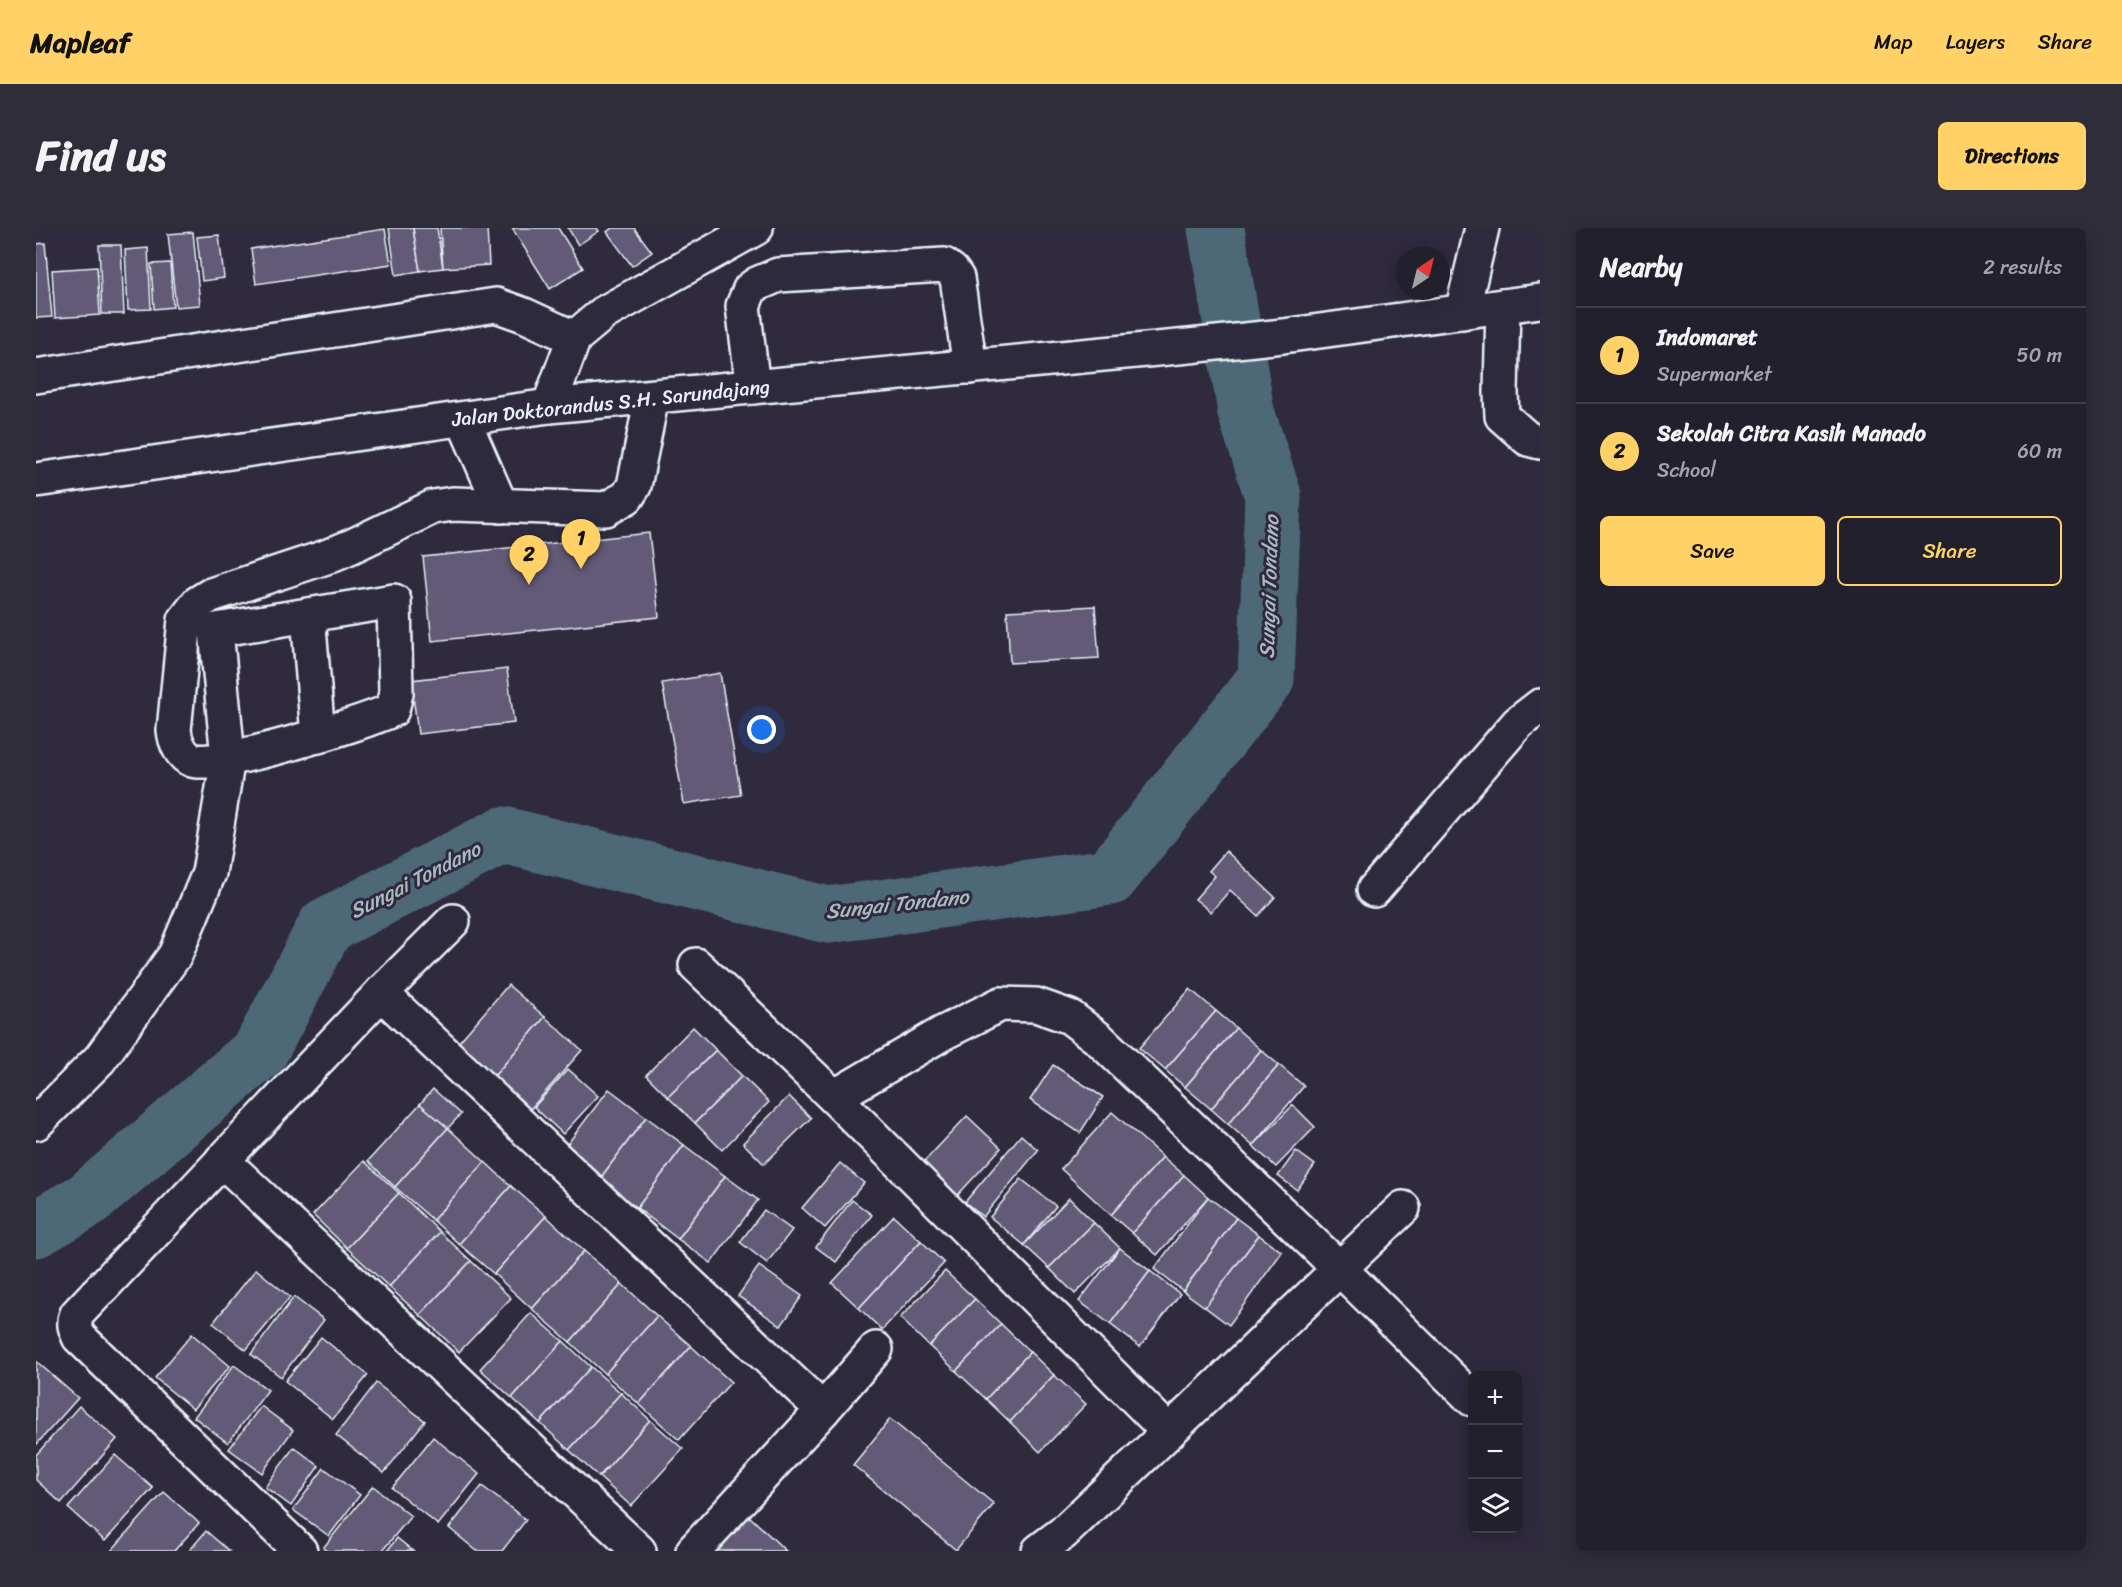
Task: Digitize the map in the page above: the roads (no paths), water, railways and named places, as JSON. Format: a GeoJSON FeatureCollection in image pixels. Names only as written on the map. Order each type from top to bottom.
{"type":"FeatureCollection","features":[{"type":"Feature","properties":{"kind":"main road"},"geometry":{"type":"LineString","coordinates":[[549,406],[574,338],[604,313],[756,228]]}},
{"type":"Feature","properties":{"kind":"main road"},"geometry":{"type":"LineString","coordinates":[[1482,228],[1462,312],[1540,302]]}},
{"type":"Feature","properties":{"kind":"main road"},"geometry":{"type":"LineString","coordinates":[[753,387],[743,306],[750,289],[778,275],[944,265],[957,278],[970,367]]}},
{"type":"Feature","properties":{"kind":"main road"},"geometry":{"type":"LineString","coordinates":[[36,376],[496,305],[574,338]]}},
{"type":"Feature","properties":{"kind":"main road"},"geometry":{"type":"LineString","coordinates":[[1503,306],[1502,416],[1528,439],[1540,442]]}},
{"type":"Feature","properties":{"kind":"main road","name":"Jalan Doktorandus S.H. Sarundajang"},"geometry":{"type":"LineString","coordinates":[[36,480],[549,406],[1189,346],[1462,312]]}},
{"type":"Feature","properties":{"kind":"main road"},"geometry":{"type":"LineString","coordinates":[[36,1123],[100,1059],[175,955],[209,873],[228,758],[216,630],[394,601],[396,693],[392,710],[371,720],[318,736],[228,758],[192,760],[182,752],[174,737],[174,724],[183,628],[185,620],[198,603],[211,595],[352,546],[433,507],[453,504],[606,509],[627,497],[634,486],[652,397]]}},
{"type":"Feature","properties":{"kind":"main road"},"geometry":{"type":"LineString","coordinates":[[463,419],[501,506]]}},
{"type":"Feature","properties":{"kind":"main road"},"geometry":{"type":"LineString","coordinates":[[308,615],[318,736]]}},
{"type":"Feature","properties":{"kind":"main road"},"geometry":{"type":"LineString","coordinates":[[1374,890],[1518,723],[1540,706]]}},
{"type":"Feature","properties":{"kind":"main road"},"geometry":{"type":"LineString","coordinates":[[300,1551],[79,1337],[74,1324],[76,1314],[381,993],[453,921]]}},
{"type":"Feature","properties":{"kind":"main road"},"geometry":{"type":"LineString","coordinates":[[696,964],[834,1097],[1169,1432]]}},
{"type":"Feature","properties":{"kind":"main road"},"geometry":{"type":"LineString","coordinates":[[381,993],[823,1410]]}},
{"type":"Feature","properties":{"kind":"main road"},"geometry":{"type":"LineString","coordinates":[[834,1097],[943,1033],[1001,1004],[1036,1005],[1070,1017],[1099,1039],[1339,1268],[1468,1395]]}},
{"type":"Feature","properties":{"kind":"main road"},"geometry":{"type":"LineString","coordinates":[[222,1160],[639,1551]]}},
{"type":"Feature","properties":{"kind":"main road"},"geometry":{"type":"LineString","coordinates":[[1053,1545],[1403,1208]]}},
{"type":"Feature","properties":{"kind":"main road"},"geometry":{"type":"LineString","coordinates":[[693,1551],[876,1349]]}},
{"type":"Feature","properties":{"kind":"waterway","name":"Sungai Tondano"},"geometry":{"type":"LineString","coordinates":[[36,1229],[87,1200],[260,1051],[326,926],[503,835],[828,915],[1110,877],[1266,679],[1273,496],[1246,412],[1216,228]]}},
{"type":"Feature","properties":{"kind":"place","name":"Indomaret"},"geometry":{"type":"Point","coordinates":[581,569]}},
{"type":"Feature","properties":{"kind":"place","name":"Sekolah Citra Kasih Manado"},"geometry":{"type":"Point","coordinates":[529,585]}}]}
